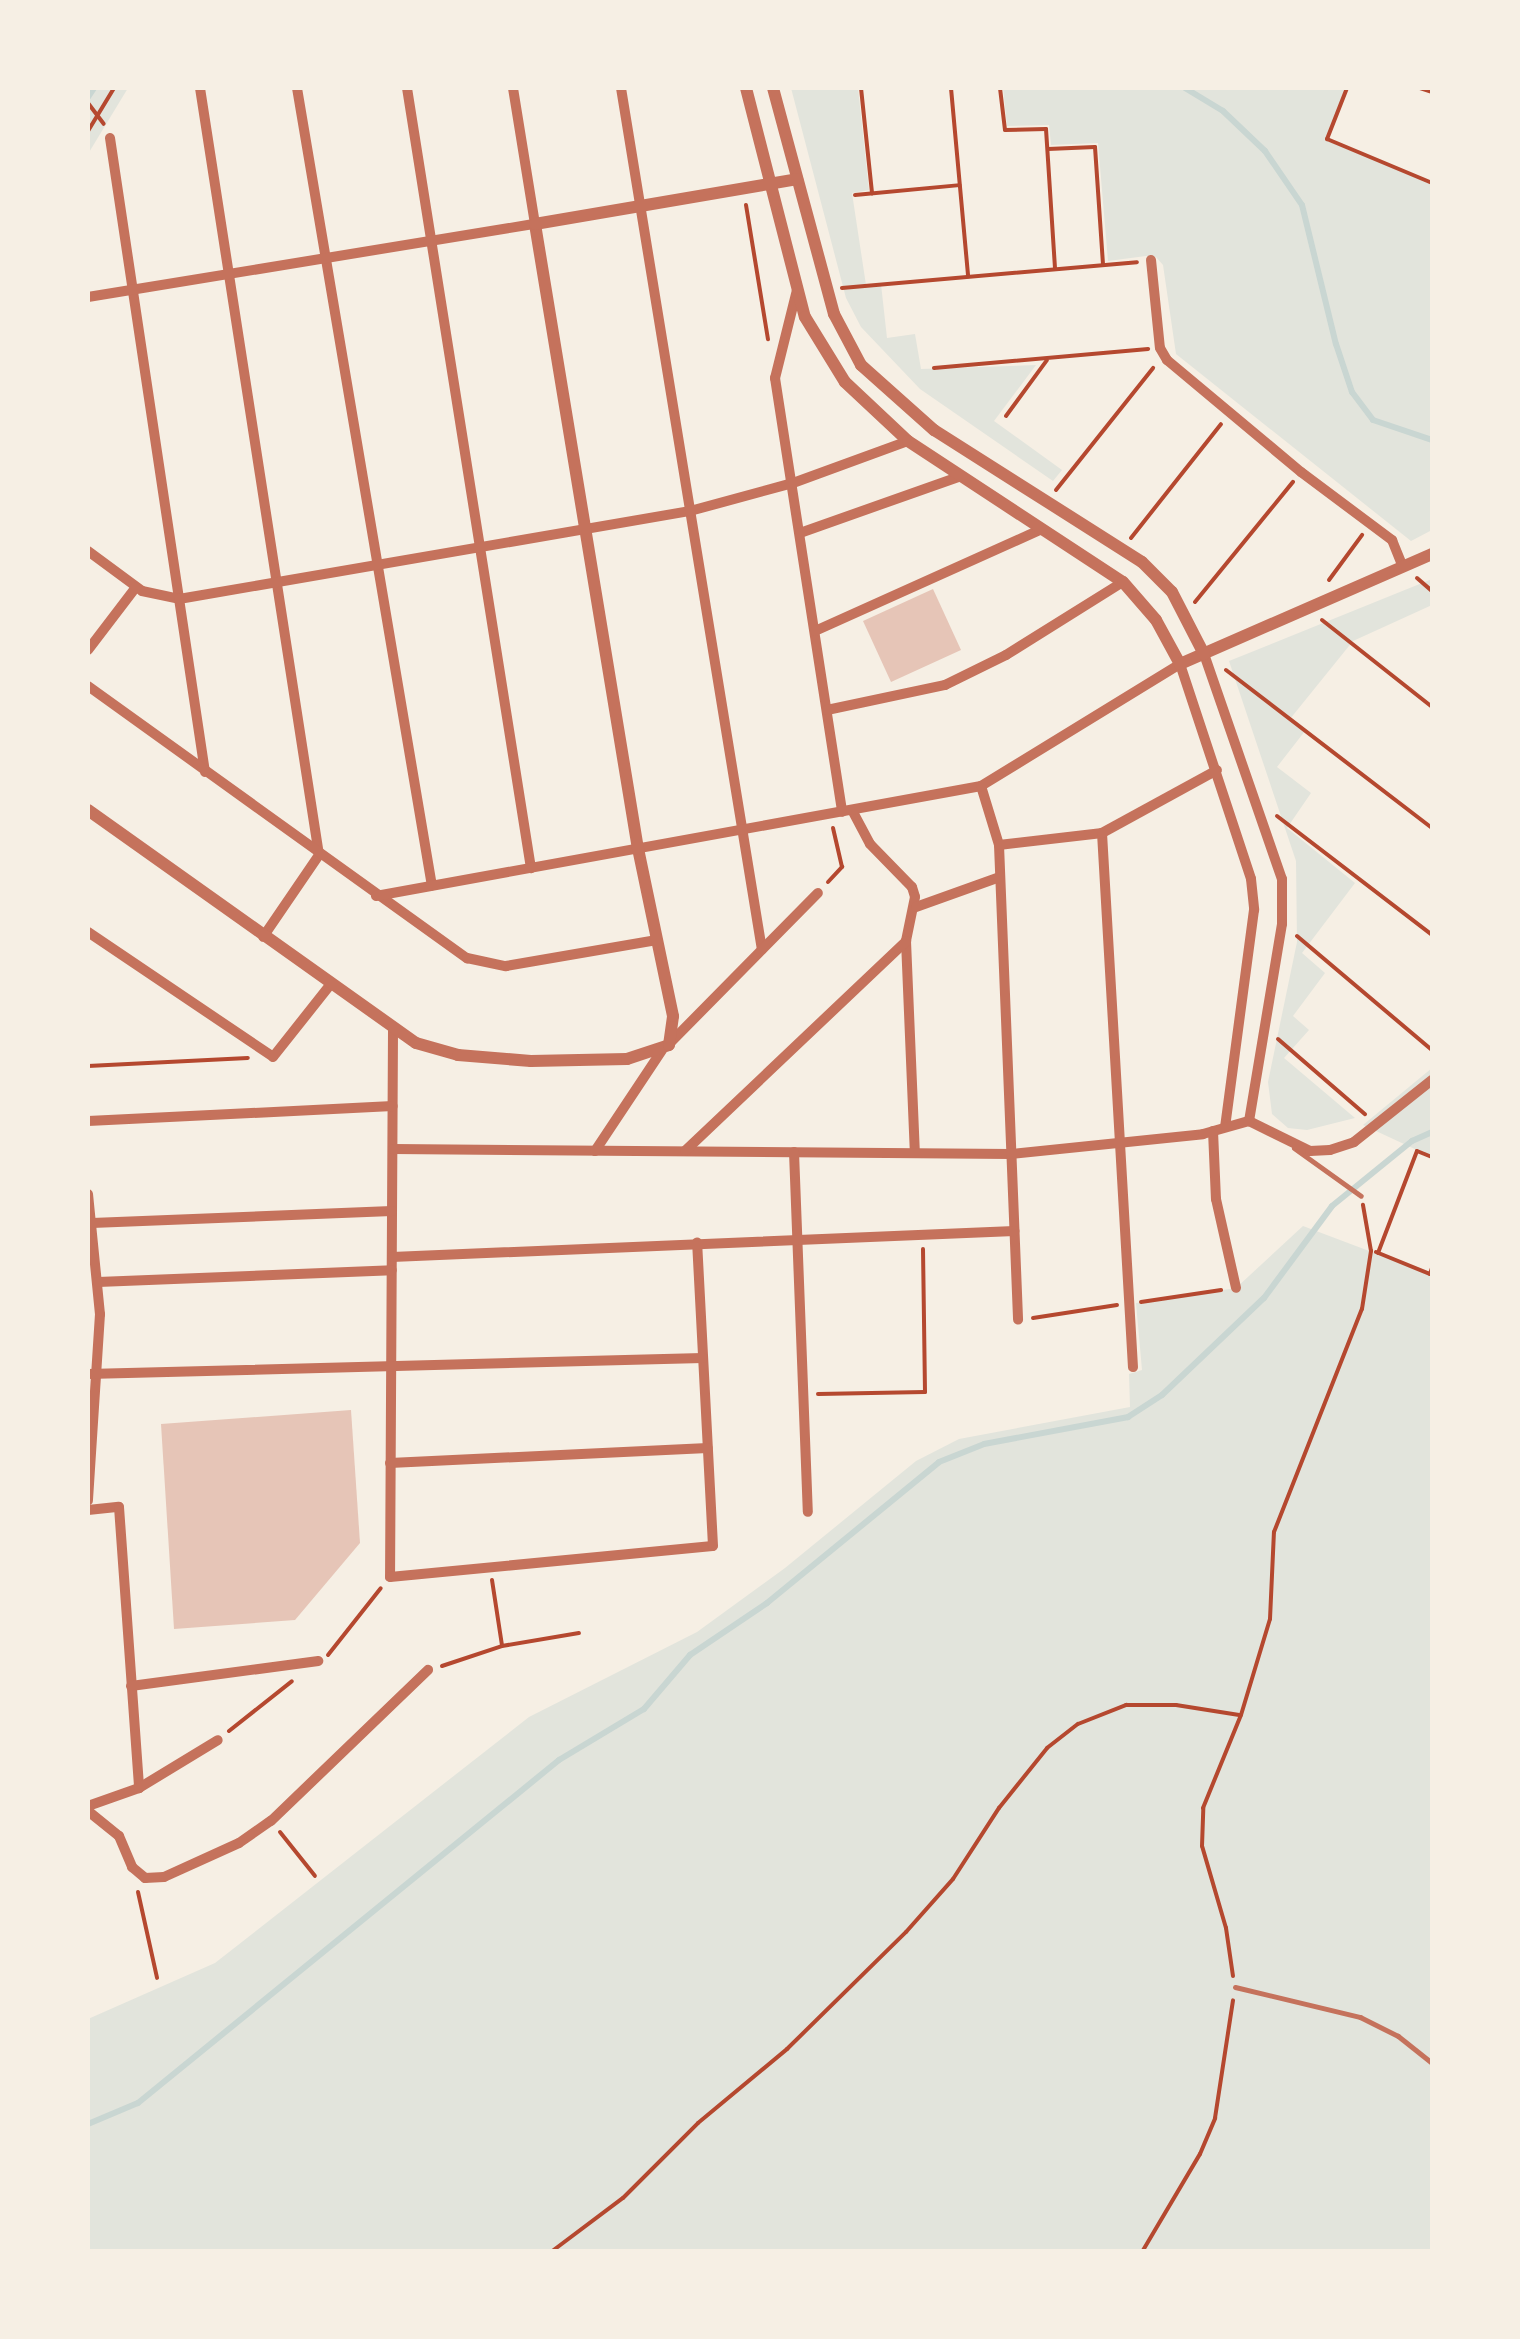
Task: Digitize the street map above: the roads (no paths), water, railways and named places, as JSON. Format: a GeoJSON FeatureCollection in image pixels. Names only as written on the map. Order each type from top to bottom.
{"type":"FeatureCollection","features":[{"type":"Feature","properties":{"kind":"street"},"geometry":{"type":"LineString","coordinates":[[200,88],[320,855],[263,937]]}},
{"type":"Feature","properties":{"kind":"street"},"geometry":{"type":"LineString","coordinates":[[297,88],[432,886]]}},
{"type":"Feature","properties":{"kind":"street"},"geometry":{"type":"LineString","coordinates":[[407,88],[530,868]]}},
{"type":"Feature","properties":{"kind":"street"},"geometry":{"type":"LineString","coordinates":[[513,88],[638,848],[673,1016],[666,1047]]}},
{"type":"Feature","properties":{"kind":"street"},"geometry":{"type":"LineString","coordinates":[[621,88],[762,950]]}},
{"type":"Feature","properties":{"kind":"street"},"geometry":{"type":"LineString","coordinates":[[746,88],[797,290],[814,337],[829,360],[864,403],[908,441],[1122,582],[1156,620],[1180,664],[1244,848],[1254,910],[1219,1130],[1216,1200],[1236,1288]]}},
{"type":"Feature","properties":{"kind":"street"},"geometry":{"type":"LineString","coordinates":[[773,88],[827,289],[849,348],[912,413],[1142,562],[1172,592],[1186,613],[1204,654],[1282,880],[1282,924],[1248,1122]]}},
{"type":"Feature","properties":{"kind":"street"},"geometry":{"type":"LineString","coordinates":[[110,138],[206,772]]}},
{"type":"Feature","properties":{"kind":"street"},"geometry":{"type":"LineString","coordinates":[[88,296],[798,179]]}},
{"type":"Feature","properties":{"kind":"street"},"geometry":{"type":"LineString","coordinates":[[1151,260],[1162,351],[1301,472],[1396,545],[1403,566]]}},
{"type":"Feature","properties":{"kind":"street"},"geometry":{"type":"LineString","coordinates":[[797,290],[775,378],[841,812],[912,887],[916,907],[906,941],[915,1154]]}},
{"type":"Feature","properties":{"kind":"street"},"geometry":{"type":"LineString","coordinates":[[88,551],[153,595],[180,599],[690,511],[793,483],[908,441]]}},
{"type":"Feature","properties":{"kind":"street"},"geometry":{"type":"LineString","coordinates":[[800,532],[961,476]]}},
{"type":"Feature","properties":{"kind":"street"},"geometry":{"type":"LineString","coordinates":[[815,631],[1042,529]]}},
{"type":"Feature","properties":{"kind":"street"},"geometry":{"type":"LineString","coordinates":[[376,896],[981,786],[1180,664],[1432,554]]}},
{"type":"Feature","properties":{"kind":"street"},"geometry":{"type":"LineString","coordinates":[[826,710],[946,684],[1006,655],[1122,582]]}},
{"type":"Feature","properties":{"kind":"street"},"geometry":{"type":"LineString","coordinates":[[88,650],[136,586]]}},
{"type":"Feature","properties":{"kind":"street"},"geometry":{"type":"LineString","coordinates":[[88,686],[467,958],[506,966],[657,940]]}},
{"type":"Feature","properties":{"kind":"street"},"geometry":{"type":"LineString","coordinates":[[999,845],[1102,832],[1217,770]]}},
{"type":"Feature","properties":{"kind":"street"},"geometry":{"type":"LineString","coordinates":[[981,786],[999,845],[1018,1320]]}},
{"type":"Feature","properties":{"kind":"street"},"geometry":{"type":"LineString","coordinates":[[90,816],[393,1030],[437,1050],[498,1060],[627,1059],[666,1047]]}},
{"type":"Feature","properties":{"kind":"street"},"geometry":{"type":"LineString","coordinates":[[1102,832],[1133,1367]]}},
{"type":"Feature","properties":{"kind":"street"},"geometry":{"type":"LineString","coordinates":[[916,907],[1000,877]]}},
{"type":"Feature","properties":{"kind":"street"},"geometry":{"type":"LineString","coordinates":[[595,1151],[666,1047],[818,893]]}},
{"type":"Feature","properties":{"kind":"street"},"geometry":{"type":"LineString","coordinates":[[88,932],[273,1057],[330,985]]}},
{"type":"Feature","properties":{"kind":"street"},"geometry":{"type":"LineString","coordinates":[[684,1152],[906,941]]}},
{"type":"Feature","properties":{"kind":"street"},"geometry":{"type":"LineString","coordinates":[[393,1030],[390,1576],[713,1546],[697,1242]]}},
{"type":"Feature","properties":{"kind":"street"},"geometry":{"type":"LineString","coordinates":[[392,1149],[1011,1154],[1219,1130],[1248,1122],[1310,1151],[1330,1150],[1354,1142],[1432,1080]]}},
{"type":"Feature","properties":{"kind":"street"},"geometry":{"type":"LineString","coordinates":[[88,1120],[393,1106]]}},
{"type":"Feature","properties":{"kind":"street"},"geometry":{"type":"LineString","coordinates":[[794,1152],[808,1512]]}},
{"type":"Feature","properties":{"kind":"street"},"geometry":{"type":"LineString","coordinates":[[88,1194],[92,1265],[98,1282],[88,1500]]}},
{"type":"Feature","properties":{"kind":"street"},"geometry":{"type":"LineString","coordinates":[[92,1222],[392,1210]]}},
{"type":"Feature","properties":{"kind":"street"},"geometry":{"type":"LineString","coordinates":[[392,1257],[1014,1231]]}},
{"type":"Feature","properties":{"kind":"street"},"geometry":{"type":"LineString","coordinates":[[98,1282],[392,1270]]}},
{"type":"Feature","properties":{"kind":"street"},"geometry":{"type":"LineString","coordinates":[[92,1374],[391,1363],[703,1358]]}},
{"type":"Feature","properties":{"kind":"street"},"geometry":{"type":"LineString","coordinates":[[390,1463],[708,1448]]}},
{"type":"Feature","properties":{"kind":"street"},"geometry":{"type":"LineString","coordinates":[[88,1510],[119,1507],[138,1788]]}},
{"type":"Feature","properties":{"kind":"street"},"geometry":{"type":"LineString","coordinates":[[131,1686],[318,1661]]}},
{"type":"Feature","properties":{"kind":"street"},"geometry":{"type":"LineString","coordinates":[[218,1740],[138,1788],[88,1808],[119,1836],[132,1868],[145,1878],[164,1877],[239,1843],[271,1821],[428,1670]]}},
{"type":"Feature","properties":{"kind":"lane"},"geometry":{"type":"LineString","coordinates":[[1280,1138],[1360,1196]]}},
{"type":"Feature","properties":{"kind":"lane"},"geometry":{"type":"LineString","coordinates":[[1235,1987],[1360,2017],[1398,2036],[1432,2063]]}},
{"type":"Feature","properties":{"kind":"waterway"},"geometry":{"type":"LineString","coordinates":[[88,97],[94,88]]}},
{"type":"Feature","properties":{"kind":"waterway"},"geometry":{"type":"LineString","coordinates":[[1185,88],[1223,111],[1265,151],[1302,205],[1336,344],[1352,392],[1373,420],[1432,440]]}},
{"type":"Feature","properties":{"kind":"waterway"},"geometry":{"type":"LineString","coordinates":[[88,2124],[138,2103],[559,1760],[644,1709],[690,1655],[767,1603],[939,1462],[984,1444],[1128,1417],[1162,1395],[1264,1298],[1332,1206],[1412,1141],[1432,1132]]}}]}
